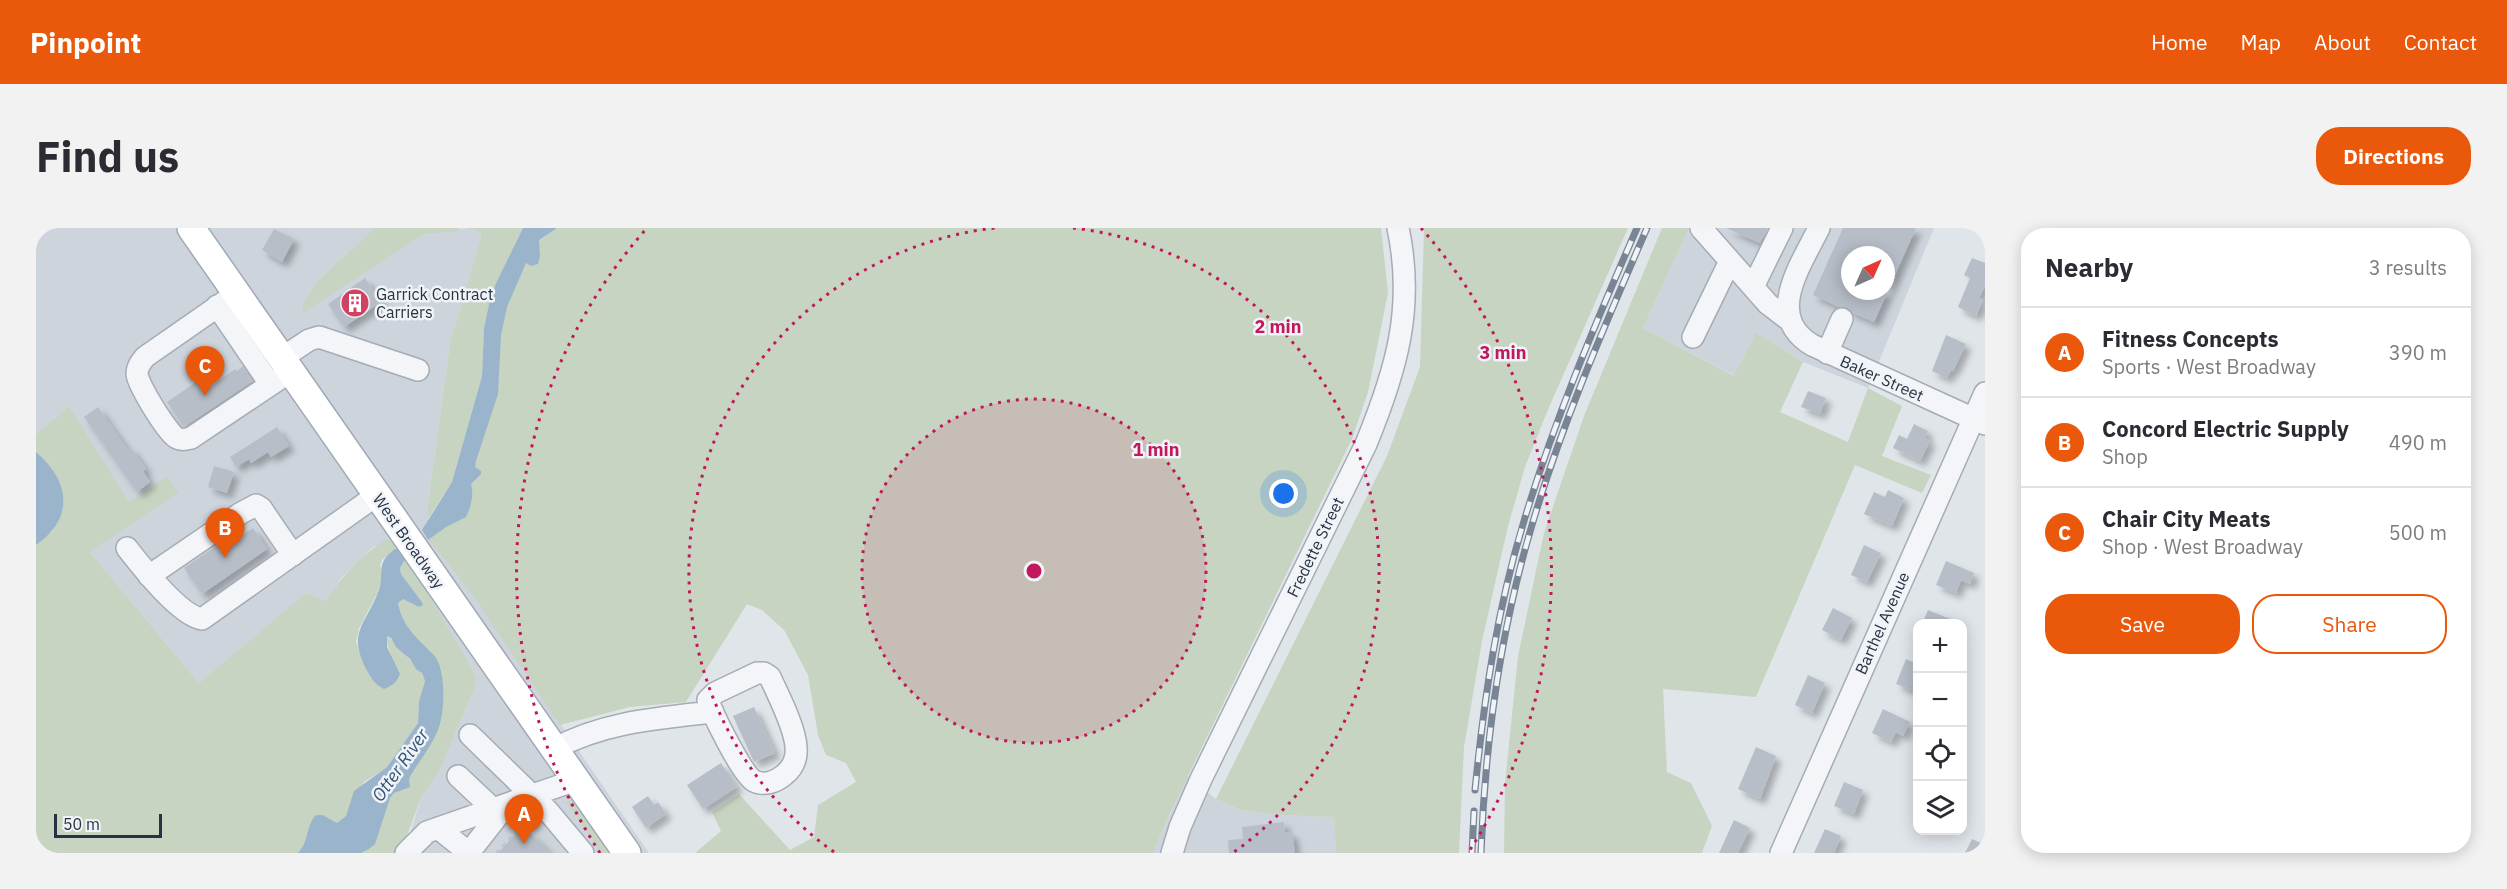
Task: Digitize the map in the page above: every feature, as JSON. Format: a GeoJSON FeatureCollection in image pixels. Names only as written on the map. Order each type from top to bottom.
{"type":"FeatureCollection","features":[{"type":"Feature","properties":{"kind":"main road","name":"West Broadway"},"geometry":{"type":"LineString","coordinates":[[192,228],[227,299],[377,495],[627,853]]}},
{"type":"Feature","properties":{"kind":"street","name":"Fredette Street"},"geometry":{"type":"LineString","coordinates":[[1172,853],[1180,826],[1201,778],[1366,444],[1385,397],[1398,353],[1403,311],[1404,272],[1398,228]]}},
{"type":"Feature","properties":{"kind":"street","name":"Baker Street"},"geometry":{"type":"LineString","coordinates":[[1701,228],[1768,304],[1789,320],[1802,339],[1827,353],[1979,422]]}},
{"type":"Feature","properties":{"kind":"street"},"geometry":{"type":"LineString","coordinates":[[1753,287],[1782,228]]}},
{"type":"Feature","properties":{"kind":"street"},"geometry":{"type":"LineString","coordinates":[[1789,320],[1790,293],[1819,228]]}},
{"type":"Feature","properties":{"kind":"street"},"geometry":{"type":"LineString","coordinates":[[1693,337],[1730,261]]}},
{"type":"Feature","properties":{"kind":"street"},"geometry":{"type":"LineString","coordinates":[[227,299],[140,364],[137,373],[140,382],[170,433],[177,438],[184,440],[191,438],[281,371],[313,337],[418,370]]}},
{"type":"Feature","properties":{"kind":"street"},"geometry":{"type":"LineString","coordinates":[[1827,353],[1842,319]]}},
{"type":"Feature","properties":{"kind":"street","name":"Barthel Avenue"},"geometry":{"type":"LineString","coordinates":[[1781,853],[1979,422],[1985,393]]}},
{"type":"Feature","properties":{"kind":"street"},"geometry":{"type":"LineString","coordinates":[[127,548],[149,576],[194,617],[202,619],[377,495]]}},
{"type":"Feature","properties":{"kind":"street"},"geometry":{"type":"LineString","coordinates":[[149,576],[256,505],[261,508],[293,555]]}},
{"type":"Feature","properties":{"kind":"street"},"geometry":{"type":"LineString","coordinates":[[757,674],[767,674],[794,735],[796,748],[793,766],[782,777],[770,783],[752,780],[743,770],[713,712],[708,700],[715,693],[757,674]]}},
{"type":"Feature","properties":{"kind":"street"},"geometry":{"type":"LineString","coordinates":[[554,749],[573,739],[608,728],[713,712]]}},
{"type":"Feature","properties":{"kind":"street"},"geometry":{"type":"LineString","coordinates":[[471,735],[533,795],[583,853]]}},
{"type":"Feature","properties":{"kind":"street"},"geometry":{"type":"LineString","coordinates":[[458,776],[500,806]]}},
{"type":"Feature","properties":{"kind":"street"},"geometry":{"type":"LineString","coordinates":[[406,853],[427,832],[576,780]]}},
{"type":"Feature","properties":{"kind":"street"},"geometry":{"type":"LineString","coordinates":[[438,828],[464,849],[471,850],[500,806]]}},
{"type":"Feature","properties":{"kind":"path"},"geometry":{"type":"LineString","coordinates":[[496,853],[522,825]]}},
{"type":"Feature","properties":{"kind":"shaded area"},"geometry":{"type":"Polygon","coordinates":[[[36,228],[421,228],[425,234],[468,228],[482,233],[450,343],[428,504],[428,519],[533,684],[649,853],[396,853],[410,834],[421,798],[440,770],[477,682],[472,668],[391,541],[373,547],[342,577],[325,601],[306,594],[199,683],[90,552],[36,460],[36,228]]]}},
{"type":"Feature","properties":{"kind":"shaded area"},"geometry":{"type":"Polygon","coordinates":[[[1689,228],[1934,228],[1868,388],[1803,362],[1759,335],[1735,376],[1643,328],[1689,228]]]}},
{"type":"Feature","properties":{"kind":"shaded area"},"geometry":{"type":"Polygon","coordinates":[[[1187,776],[1216,799],[1241,810],[1276,815],[1334,817],[1336,853],[1153,853],[1187,776]]]}},
{"type":"Feature","properties":{"kind":"green space"},"geometry":{"type":"Polygon","coordinates":[[[375,228],[461,228],[456,231],[424,234],[303,313],[302,306],[316,283],[375,228]]]}},
{"type":"Feature","properties":{"kind":"green space"},"geometry":{"type":"Polygon","coordinates":[[[468,228],[523,228],[496,283],[489,304],[484,328],[482,376],[452,482],[428,519],[428,504],[450,343],[482,233],[468,228]]]}},
{"type":"Feature","properties":{"kind":"green space"},"geometry":{"type":"Polygon","coordinates":[[[535,228],[1381,228],[1388,293],[1368,392],[1352,439],[1171,811],[1153,853],[695,853],[721,831],[712,812],[739,794],[790,850],[814,837],[818,805],[856,782],[846,763],[826,755],[818,735],[808,675],[784,630],[762,610],[747,604],[686,702],[630,707],[560,725],[474,597],[429,540],[459,495],[493,320],[535,228]]]}},
{"type":"Feature","properties":{"kind":"green space"},"geometry":{"type":"Polygon","coordinates":[[[1424,228],[1628,228],[1547,412],[1525,467],[1508,526],[1482,641],[1464,747],[1459,853],[1336,853],[1334,817],[1276,815],[1241,810],[1216,799],[1387,456],[1420,367],[1424,228]]]}},
{"type":"Feature","properties":{"kind":"green space"},"geometry":{"type":"Polygon","coordinates":[[[1662,228],[1689,228],[1643,328],[1734,376],[1756,333],[1803,362],[1780,412],[1848,442],[1868,388],[1902,406],[1882,456],[1931,475],[1922,493],[1855,465],[1756,697],[1663,689],[1667,772],[1691,783],[1712,826],[1702,853],[1504,853],[1505,783],[1518,656],[1544,533],[1584,416],[1662,228]]]}},
{"type":"Feature","properties":{"kind":"green space"},"geometry":{"type":"Polygon","coordinates":[[[69,406],[129,502],[167,477],[178,493],[90,552],[199,683],[306,593],[325,601],[353,567],[387,539],[401,549],[395,550],[382,560],[380,565],[383,575],[377,594],[359,628],[356,642],[371,678],[391,657],[386,639],[388,636],[422,673],[425,681],[419,701],[418,723],[387,767],[364,782],[346,816],[337,823],[323,815],[310,828],[302,849],[298,853],[36,853],[36,545],[53,531],[61,487],[48,462],[36,452],[36,435],[69,406]]]}},
{"type":"Feature","properties":{"kind":"green space"},"geometry":{"type":"Polygon","coordinates":[[[406,558],[472,668],[477,682],[440,770],[421,798],[406,838],[396,853],[361,853],[368,848],[377,835],[391,796],[410,783],[409,779],[431,741],[442,703],[440,672],[436,659],[407,626],[400,612],[398,603],[403,598],[411,603],[422,602],[401,574],[400,568],[406,558]]]}},
{"type":"Feature","properties":{"kind":"green space"},"geometry":{"type":"Polygon","coordinates":[[[571,796],[611,853],[601,853],[567,803],[571,796]]]}},
{"type":"Feature","properties":{"kind":"water"},"geometry":{"type":"Polygon","coordinates":[[[523,228],[557,228],[539,240],[538,264],[531,266],[526,263],[507,307],[501,335],[498,394],[476,461],[475,467],[481,471],[481,474],[471,484],[472,497],[468,513],[466,517],[446,527],[428,540],[422,530],[452,482],[482,376],[484,328],[489,304],[496,283],[523,228]]]}},
{"type":"Feature","properties":{"kind":"water"},"geometry":{"type":"Polygon","coordinates":[[[36,452],[56,475],[63,499],[62,511],[57,523],[49,534],[36,545],[36,452]]]}},
{"type":"Feature","properties":{"kind":"water","name":"Otter River"},"geometry":{"type":"Polygon","coordinates":[[[395,549],[401,549],[406,558],[400,568],[401,574],[423,605],[419,607],[403,599],[398,603],[400,612],[412,632],[434,655],[441,670],[443,700],[439,727],[409,779],[410,787],[394,793],[390,798],[375,844],[361,853],[298,853],[302,849],[316,815],[323,815],[337,823],[346,816],[354,791],[387,767],[418,723],[419,701],[425,681],[422,673],[387,636],[387,647],[400,674],[394,683],[384,689],[376,683],[366,669],[358,647],[360,630],[380,587],[382,565],[395,549]]]}},
{"type":"Feature","properties":{"kind":"building"},"geometry":{"type":"Polygon","coordinates":[[[1726,228],[1768,228],[1760,243],[1726,228]]]}},
{"type":"Feature","properties":{"kind":"building"},"geometry":{"type":"Polygon","coordinates":[[[1843,228],[1916,228],[1895,275],[1895,246],[1841,246],[1841,300],[1884,300],[1874,322],[1853,313],[1848,308],[1839,307],[1813,295],[1843,228]]]}},
{"type":"Feature","properties":{"kind":"building"},"geometry":{"type":"Polygon","coordinates":[[[274,229],[294,239],[282,262],[262,250],[274,229]]]}},
{"type":"Feature","properties":{"kind":"building"},"geometry":{"type":"Polygon","coordinates":[[[1972,258],[1985,263],[1985,286],[1979,298],[1983,300],[1976,316],[1958,307],[1970,278],[1964,275],[1972,258]]]}},
{"type":"Feature","properties":{"kind":"building","name":"Garrick Contract Carriers"},"geometry":{"type":"Polygon","coordinates":[[[365,278],[381,302],[344,327],[328,304],[365,278]]]}},
{"type":"Feature","properties":{"kind":"building"},"geometry":{"type":"Polygon","coordinates":[[[1946,335],[1966,344],[1953,371],[1951,370],[1947,378],[1932,371],[1946,335]]]}},
{"type":"Feature","properties":{"kind":"building"},"geometry":{"type":"Polygon","coordinates":[[[243,366],[253,381],[184,427],[167,402],[199,380],[206,390],[235,369],[237,371],[243,366]]]}},
{"type":"Feature","properties":{"kind":"building"},"geometry":{"type":"Polygon","coordinates":[[[1808,391],[1826,398],[1820,414],[1801,407],[1808,391]]]}},
{"type":"Feature","properties":{"kind":"building"},"geometry":{"type":"Polygon","coordinates":[[[98,407],[128,450],[131,448],[146,469],[143,471],[150,482],[137,492],[84,417],[98,407]]]}},
{"type":"Feature","properties":{"kind":"building"},"geometry":{"type":"Polygon","coordinates":[[[1914,424],[1928,431],[1925,438],[1930,441],[1920,461],[1893,448],[1899,435],[1907,439],[1914,424]]]}},
{"type":"Feature","properties":{"kind":"building"},"geometry":{"type":"Polygon","coordinates":[[[277,427],[289,446],[271,457],[268,452],[251,463],[249,459],[236,467],[230,457],[277,427]]]}},
{"type":"Feature","properties":{"kind":"building"},"geometry":{"type":"Polygon","coordinates":[[[214,466],[234,472],[227,493],[208,487],[214,466]]]}},
{"type":"Feature","properties":{"kind":"building"},"geometry":{"type":"Polygon","coordinates":[[[1888,490],[1904,498],[1892,526],[1864,514],[1874,492],[1885,497],[1888,490]]]}},
{"type":"Feature","properties":{"kind":"building"},"geometry":{"type":"Polygon","coordinates":[[[253,528],[267,549],[202,594],[184,568],[222,542],[225,547],[253,528]]]}},
{"type":"Feature","properties":{"kind":"building"},"geometry":{"type":"Polygon","coordinates":[[[1864,545],[1881,553],[1867,582],[1851,575],[1864,545]]]}},
{"type":"Feature","properties":{"kind":"building"},"geometry":{"type":"Polygon","coordinates":[[[1946,561],[1974,573],[1970,584],[1961,580],[1956,593],[1936,585],[1946,561]]]}},
{"type":"Feature","properties":{"kind":"building"},"geometry":{"type":"Polygon","coordinates":[[[1833,608],[1852,618],[1841,640],[1822,630],[1833,608]]]}},
{"type":"Feature","properties":{"kind":"building"},"geometry":{"type":"Polygon","coordinates":[[[1928,610],[1950,619],[1924,619],[1928,610]]]}},
{"type":"Feature","properties":{"kind":"building"},"geometry":{"type":"Polygon","coordinates":[[[1906,659],[1913,662],[1913,690],[1896,684],[1906,659]]]}},
{"type":"Feature","properties":{"kind":"building"},"geometry":{"type":"Polygon","coordinates":[[[1808,675],[1825,683],[1812,713],[1795,705],[1808,675]]]}},
{"type":"Feature","properties":{"kind":"building"},"geometry":{"type":"Polygon","coordinates":[[[754,707],[775,753],[754,762],[733,716],[754,707]]]}},
{"type":"Feature","properties":{"kind":"building"},"geometry":{"type":"Polygon","coordinates":[[[1883,709],[1910,722],[1903,736],[1896,732],[1891,742],[1872,733],[1883,709]]]}},
{"type":"Feature","properties":{"kind":"building"},"geometry":{"type":"Polygon","coordinates":[[[1756,747],[1776,756],[1760,799],[1738,789],[1756,747]]]}},
{"type":"Feature","properties":{"kind":"building"},"geometry":{"type":"Polygon","coordinates":[[[721,763],[737,787],[703,809],[687,785],[721,763]]]}},
{"type":"Feature","properties":{"kind":"building"},"geometry":{"type":"Polygon","coordinates":[[[1844,782],[1863,790],[1854,814],[1834,806],[1844,782]]]}},
{"type":"Feature","properties":{"kind":"building"},"geometry":{"type":"Polygon","coordinates":[[[648,796],[654,805],[658,802],[666,814],[646,828],[632,807],[648,796]]]}},
{"type":"Feature","properties":{"kind":"building"},"geometry":{"type":"Polygon","coordinates":[[[1734,820],[1750,828],[1738,853],[1719,853],[1734,820]]]}},
{"type":"Feature","properties":{"kind":"building"},"geometry":{"type":"Polygon","coordinates":[[[1284,822],[1285,833],[1292,832],[1295,853],[1229,853],[1228,840],[1243,839],[1242,827],[1284,822]]]}},
{"type":"Feature","properties":{"kind":"building"},"geometry":{"type":"Polygon","coordinates":[[[1825,829],[1841,836],[1834,853],[1814,853],[1825,829]]]}},
{"type":"Feature","properties":{"kind":"building"},"geometry":{"type":"Polygon","coordinates":[[[519,830],[525,836],[529,832],[551,853],[498,853],[519,830]]]}},
{"type":"Feature","properties":{"kind":"building"},"geometry":{"type":"Polygon","coordinates":[[[1972,839],[1985,845],[1985,853],[1965,853],[1972,839]]]}},
{"type":"Feature","properties":{"kind":"railway"},"geometry":{"type":"LineString","coordinates":[[1475,790],[1499,621],[1524,521],[1548,447],[1576,373],[1637,228]]}},
{"type":"Feature","properties":{"kind":"railway"},"geometry":{"type":"LineString","coordinates":[[1481,853],[1490,729],[1503,647],[1521,565],[1544,487],[1570,412],[1647,228]]}},
{"type":"Feature","properties":{"kind":"railway"},"geometry":{"type":"LineString","coordinates":[[1472,853],[1474,811]]}},
{"type":"Feature","properties":{"kind":"place","name":"Garrick Contract Carriers"},"geometry":{"type":"Point","coordinates":[355,303]}},
{"type":"Feature","properties":{"kind":"place","name":"Chair City Meats"},"geometry":{"type":"Point","coordinates":[205,396]}},
{"type":"Feature","properties":{"kind":"place","name":"Concord Electric Supply"},"geometry":{"type":"Point","coordinates":[225,558]}},
{"type":"Feature","properties":{"kind":"place","name":"Fitness Concepts"},"geometry":{"type":"Point","coordinates":[524,844]}}]}
